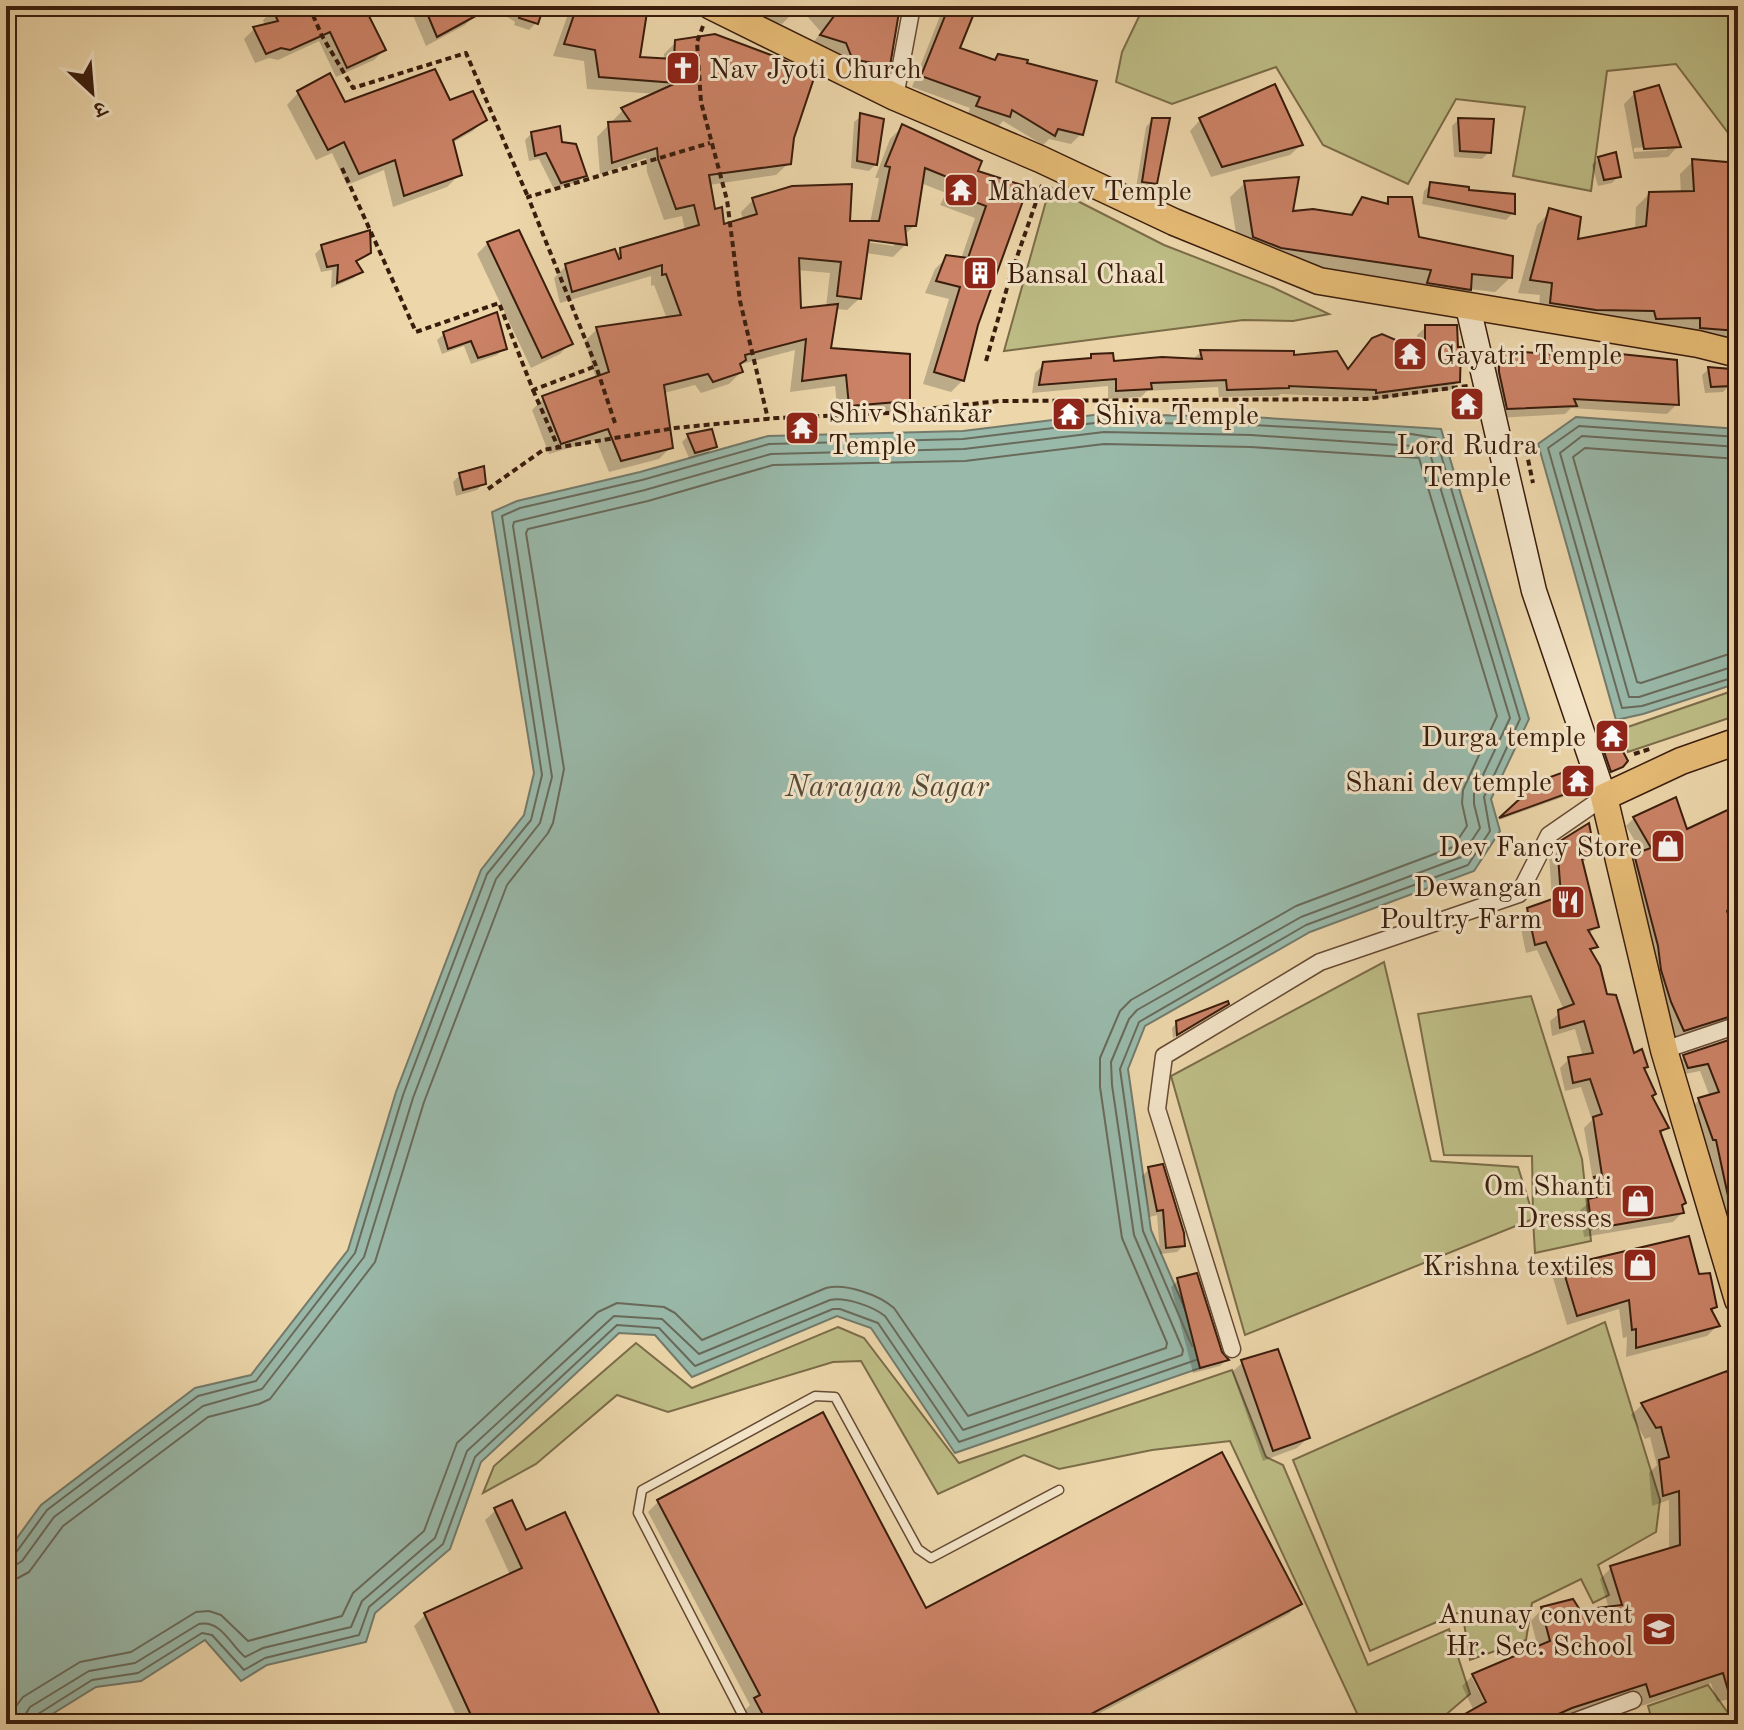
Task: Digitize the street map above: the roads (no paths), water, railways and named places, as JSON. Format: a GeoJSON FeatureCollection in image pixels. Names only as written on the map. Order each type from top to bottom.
{"type":"FeatureCollection","features":[{"type":"Feature","properties":{"kind":"main road"},"geometry":{"type":"LineString","coordinates":[[708,12],[1174,222],[1319,281],[1698,344],[1738,354]]}},
{"type":"Feature","properties":{"kind":"main road"},"geometry":{"type":"LineString","coordinates":[[1468,307],[1534,591],[1604,797],[1664,1050],[1738,1300]]}},
{"type":"Feature","properties":{"kind":"main road"},"geometry":{"type":"LineString","coordinates":[[1604,797],[1681,761],[1738,741]]}},
{"type":"Feature","properties":{"kind":"street"},"geometry":{"type":"LineString","coordinates":[[895,97],[912,6]]}},
{"type":"Feature","properties":{"kind":"street"},"geometry":{"type":"LineString","coordinates":[[1232,1349],[1157,1109],[1164,1056],[1320,962],[1519,894],[1549,835],[1604,797]]}},
{"type":"Feature","properties":{"kind":"street"},"geometry":{"type":"LineString","coordinates":[[1664,1050],[1738,1025]]}},
{"type":"Feature","properties":{"kind":"street"},"geometry":{"type":"LineString","coordinates":[[1568,1724],[1633,1700]]}},
{"type":"Feature","properties":{"kind":"lane"},"geometry":{"type":"LineString","coordinates":[[747,1724],[638,1513],[642,1490],[815,1396],[835,1397],[918,1549],[931,1558],[1059,1490]]}},
{"type":"Feature","properties":{"kind":"water","name":"Narayan Sagar"},"geometry":{"type":"Polygon","coordinates":[[[1102,414],[1252,417],[1441,429],[1529,719],[1491,799],[1500,831],[1474,871],[1310,932],[1145,1026],[1128,1069],[1151,1230],[1209,1365],[955,1453],[871,1328],[837,1316],[692,1377],[655,1335],[619,1333],[481,1462],[450,1549],[375,1613],[366,1642],[267,1665],[241,1681],[205,1640],[141,1681],[96,1687],[36,1724],[6,1724],[6,1553],[41,1505],[195,1388],[251,1375],[348,1250],[396,1092],[481,870],[524,815],[534,773],[492,512],[517,501],[640,472],[768,436],[963,431],[1102,414]]]}},
{"type":"Feature","properties":{"kind":"water"},"geometry":{"type":"Polygon","coordinates":[[[1576,417],[1738,429],[1738,683],[1616,720],[1538,444],[1576,417]]]}},
{"type":"Feature","properties":{"kind":"place","name":"Nav Jyoti Church"},"geometry":{"type":"Point","coordinates":[683,68]}},
{"type":"Feature","properties":{"kind":"place","name":"Mahadev Temple"},"geometry":{"type":"Point","coordinates":[961,190]}},
{"type":"Feature","properties":{"kind":"place","name":"Bansal Chaal"},"geometry":{"type":"Point","coordinates":[980,273]}},
{"type":"Feature","properties":{"kind":"place","name":"Gayatri Temple"},"geometry":{"type":"Point","coordinates":[1410,354]}},
{"type":"Feature","properties":{"kind":"place","name":"Lord Rudra Temple"},"geometry":{"type":"Point","coordinates":[1467,404]}},
{"type":"Feature","properties":{"kind":"place","name":"Shiva Temple"},"geometry":{"type":"Point","coordinates":[1069,414]}},
{"type":"Feature","properties":{"kind":"place","name":"Shiv Shankar Temple"},"geometry":{"type":"Point","coordinates":[802,428]}},
{"type":"Feature","properties":{"kind":"place","name":"Durga temple"},"geometry":{"type":"Point","coordinates":[1612,736]}},
{"type":"Feature","properties":{"kind":"place","name":"Shani dev temple"},"geometry":{"type":"Point","coordinates":[1578,781]}},
{"type":"Feature","properties":{"kind":"place","name":"Dev Fancy Store"},"geometry":{"type":"Point","coordinates":[1668,846]}},
{"type":"Feature","properties":{"kind":"place","name":"Dewangan Poultry Farm"},"geometry":{"type":"Point","coordinates":[1568,902]}},
{"type":"Feature","properties":{"kind":"place","name":"Om Shanti Dresses"},"geometry":{"type":"Point","coordinates":[1638,1201]}},
{"type":"Feature","properties":{"kind":"place","name":"Krishna textiles"},"geometry":{"type":"Point","coordinates":[1640,1265]}},
{"type":"Feature","properties":{"kind":"place","name":"Anunay convent Hr. Sec. School"},"geometry":{"type":"Point","coordinates":[1659,1629]}}]}
